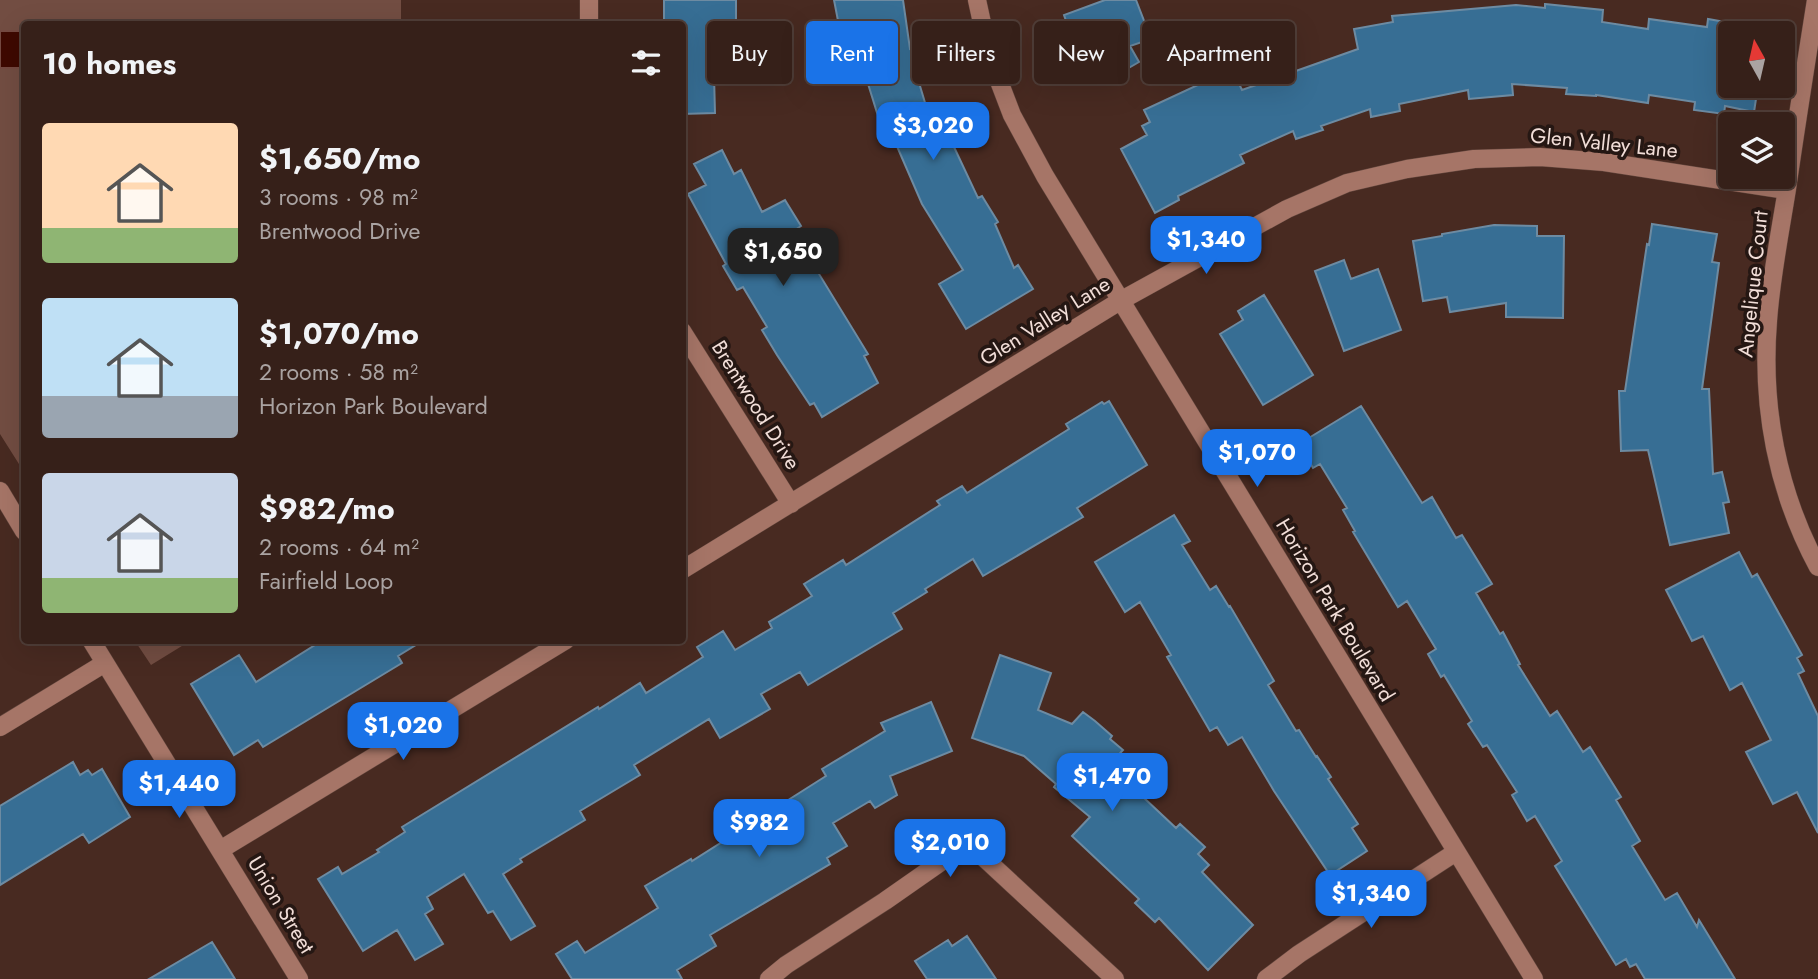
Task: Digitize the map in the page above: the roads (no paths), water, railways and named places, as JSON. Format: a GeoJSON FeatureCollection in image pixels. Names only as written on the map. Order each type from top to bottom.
{"type":"FeatureCollection","features":[{"type":"Feature","properties":{"kind":"street"},"geometry":{"type":"LineString","coordinates":[[589,0],[589,21]]}},
{"type":"Feature","properties":{"kind":"street","name":"Horizon Park Boulevard"},"geometry":{"type":"LineString","coordinates":[[977,0],[989,55],[1012,115],[1045,176],[1534,979]]}},
{"type":"Feature","properties":{"kind":"street","name":"Angelique Court"},"geometry":{"type":"LineString","coordinates":[[1816,0],[1768,320],[1768,414],[1779,469],[1796,521],[1818,567]]}},
{"type":"Feature","properties":{"kind":"street","name":"Glen Valley Lane"},"geometry":{"type":"LineString","coordinates":[[686,568],[1120,301],[1287,209],[1347,183],[1407,169],[1474,159],[1540,156],[1604,162],[1786,190]]}},
{"type":"Feature","properties":{"kind":"street","name":"Brentwood Drive"},"geometry":{"type":"LineString","coordinates":[[686,337],[791,504]]}},
{"type":"Feature","properties":{"kind":"street"},"geometry":{"type":"LineString","coordinates":[[0,491],[21,526]]}},
{"type":"Feature","properties":{"kind":"street","name":"Union Street"},"geometry":{"type":"LineString","coordinates":[[93,644],[299,979]]}},
{"type":"Feature","properties":{"kind":"street"},"geometry":{"type":"LineString","coordinates":[[220,850],[559,644]]}},
{"type":"Feature","properties":{"kind":"street"},"geometry":{"type":"LineString","coordinates":[[0,727],[105,663]]}},
{"type":"Feature","properties":{"kind":"street"},"geometry":{"type":"LineString","coordinates":[[769,979],[968,843],[1115,979]]}},
{"type":"Feature","properties":{"kind":"street"},"geometry":{"type":"LineString","coordinates":[[1266,979],[1299,954],[1456,852]]}}]}
